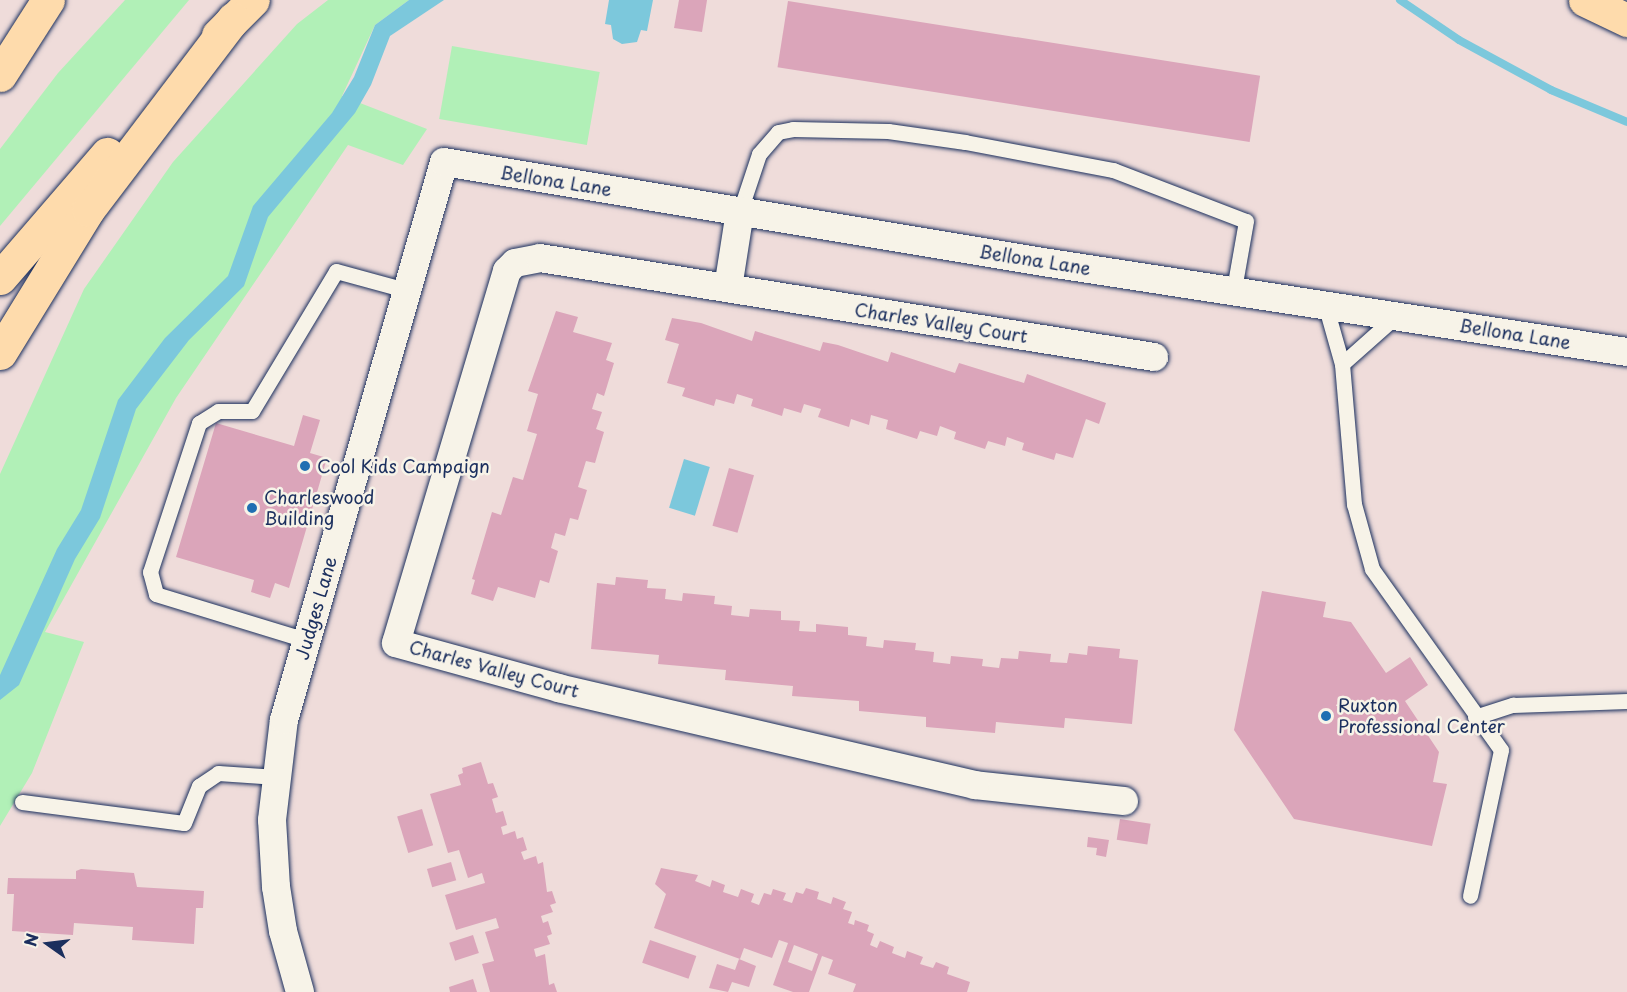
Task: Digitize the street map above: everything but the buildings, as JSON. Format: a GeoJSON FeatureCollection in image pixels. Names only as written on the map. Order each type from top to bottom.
{"type":"FeatureCollection","features":[{"type":"Feature","properties":{"kind":"main road"},"geometry":{"type":"LineString","coordinates":[[0,49],[41,0]]}},
{"type":"Feature","properties":{"kind":"main road"},"geometry":{"type":"LineString","coordinates":[[0,75],[48,0]]}},
{"type":"Feature","properties":{"kind":"main road"},"geometry":{"type":"LineString","coordinates":[[1585,0],[1627,20]]}},
{"type":"Feature","properties":{"kind":"main road"},"geometry":{"type":"LineString","coordinates":[[0,278],[67,197],[243,9]]}},
{"type":"Feature","properties":{"kind":"main road"},"geometry":{"type":"LineString","coordinates":[[0,353],[88,210],[243,9]]}},
{"type":"Feature","properties":{"kind":"street","name":"Bellona Lane"},"geometry":{"type":"LineString","coordinates":[[444,162],[1627,352]]}},
{"type":"Feature","properties":{"kind":"street","name":"Judges Lane"},"geometry":{"type":"LineString","coordinates":[[300,992],[283,931],[276,887],[272,820],[284,720],[409,291],[444,162]]}},
{"type":"Feature","properties":{"kind":"street"},"geometry":{"type":"LineString","coordinates":[[728,288],[740,211]]}},
{"type":"Feature","properties":{"kind":"street","name":"Charles Valley Court"},"geometry":{"type":"LineString","coordinates":[[1124,801],[975,785],[559,688],[396,643],[507,271],[515,263],[540,258],[1154,357]]}},
{"type":"Feature","properties":{"kind":"lane"},"geometry":{"type":"LineString","coordinates":[[740,211],[759,154],[778,132],[793,129],[888,131],[1031,153],[1113,170],[1246,221],[1234,290]]}},
{"type":"Feature","properties":{"kind":"lane"},"geometry":{"type":"LineString","coordinates":[[306,640],[156,594],[150,572],[199,423],[218,411],[252,411],[336,271],[409,291]]}},
{"type":"Feature","properties":{"kind":"lane"},"geometry":{"type":"LineString","coordinates":[[1325,304],[1342,364],[1354,504],[1372,569],[1474,717],[1501,750],[1470,896]]}},
{"type":"Feature","properties":{"kind":"lane"},"geometry":{"type":"LineString","coordinates":[[1342,364],[1397,315]]}},
{"type":"Feature","properties":{"kind":"lane"},"geometry":{"type":"LineString","coordinates":[[1474,717],[1513,705],[1627,701]]}},
{"type":"Feature","properties":{"kind":"lane"},"geometry":{"type":"LineString","coordinates":[[22,802],[184,823],[200,786],[218,773],[277,777]]}},
{"type":"Feature","properties":{"kind":"green space"},"geometry":{"type":"Polygon","coordinates":[[[125,0],[189,0],[0,226],[0,149],[58,73],[125,0]]]}},
{"type":"Feature","properties":{"kind":"green space"},"geometry":{"type":"Polygon","coordinates":[[[328,0],[409,0],[375,25],[342,96],[427,129],[403,165],[348,145],[176,398],[45,632],[84,642],[32,773],[0,826],[0,474],[84,289],[173,162],[297,24],[328,0]]]}},
{"type":"Feature","properties":{"kind":"green space"},"geometry":{"type":"Polygon","coordinates":[[[452,46],[600,72],[587,145],[439,119],[452,46]]]}},
{"type":"Feature","properties":{"kind":"water"},"geometry":{"type":"Polygon","coordinates":[[[409,0],[444,0],[390,36],[371,85],[355,113],[268,217],[244,286],[189,340],[136,409],[100,518],[75,559],[19,685],[0,700],[0,675],[57,549],[81,510],[118,400],[165,338],[228,276],[253,206],[332,113],[354,77],[375,25],[409,0]]]}},
{"type":"Feature","properties":{"kind":"water"},"geometry":{"type":"Polygon","coordinates":[[[609,0],[653,0],[647,31],[641,30],[637,42],[622,44],[613,39],[611,25],[605,24],[609,0]]]}},
{"type":"Feature","properties":{"kind":"water"},"geometry":{"type":"Polygon","coordinates":[[[684,459],[710,467],[695,516],[669,508],[684,459]]]}},
{"type":"Feature","properties":{"kind":"waterway"},"geometry":{"type":"LineString","coordinates":[[1400,0],[1459,40],[1551,90],[1627,122]]}},
{"type":"Feature","properties":{"kind":"place","name":"Cool Kids Campaign"},"geometry":{"type":"Point","coordinates":[305,466]}},
{"type":"Feature","properties":{"kind":"place","name":"Charleswood Building"},"geometry":{"type":"Point","coordinates":[252,508]}},
{"type":"Feature","properties":{"kind":"place","name":"Ruxton Professional Center"},"geometry":{"type":"Point","coordinates":[1326,716]}}]}
